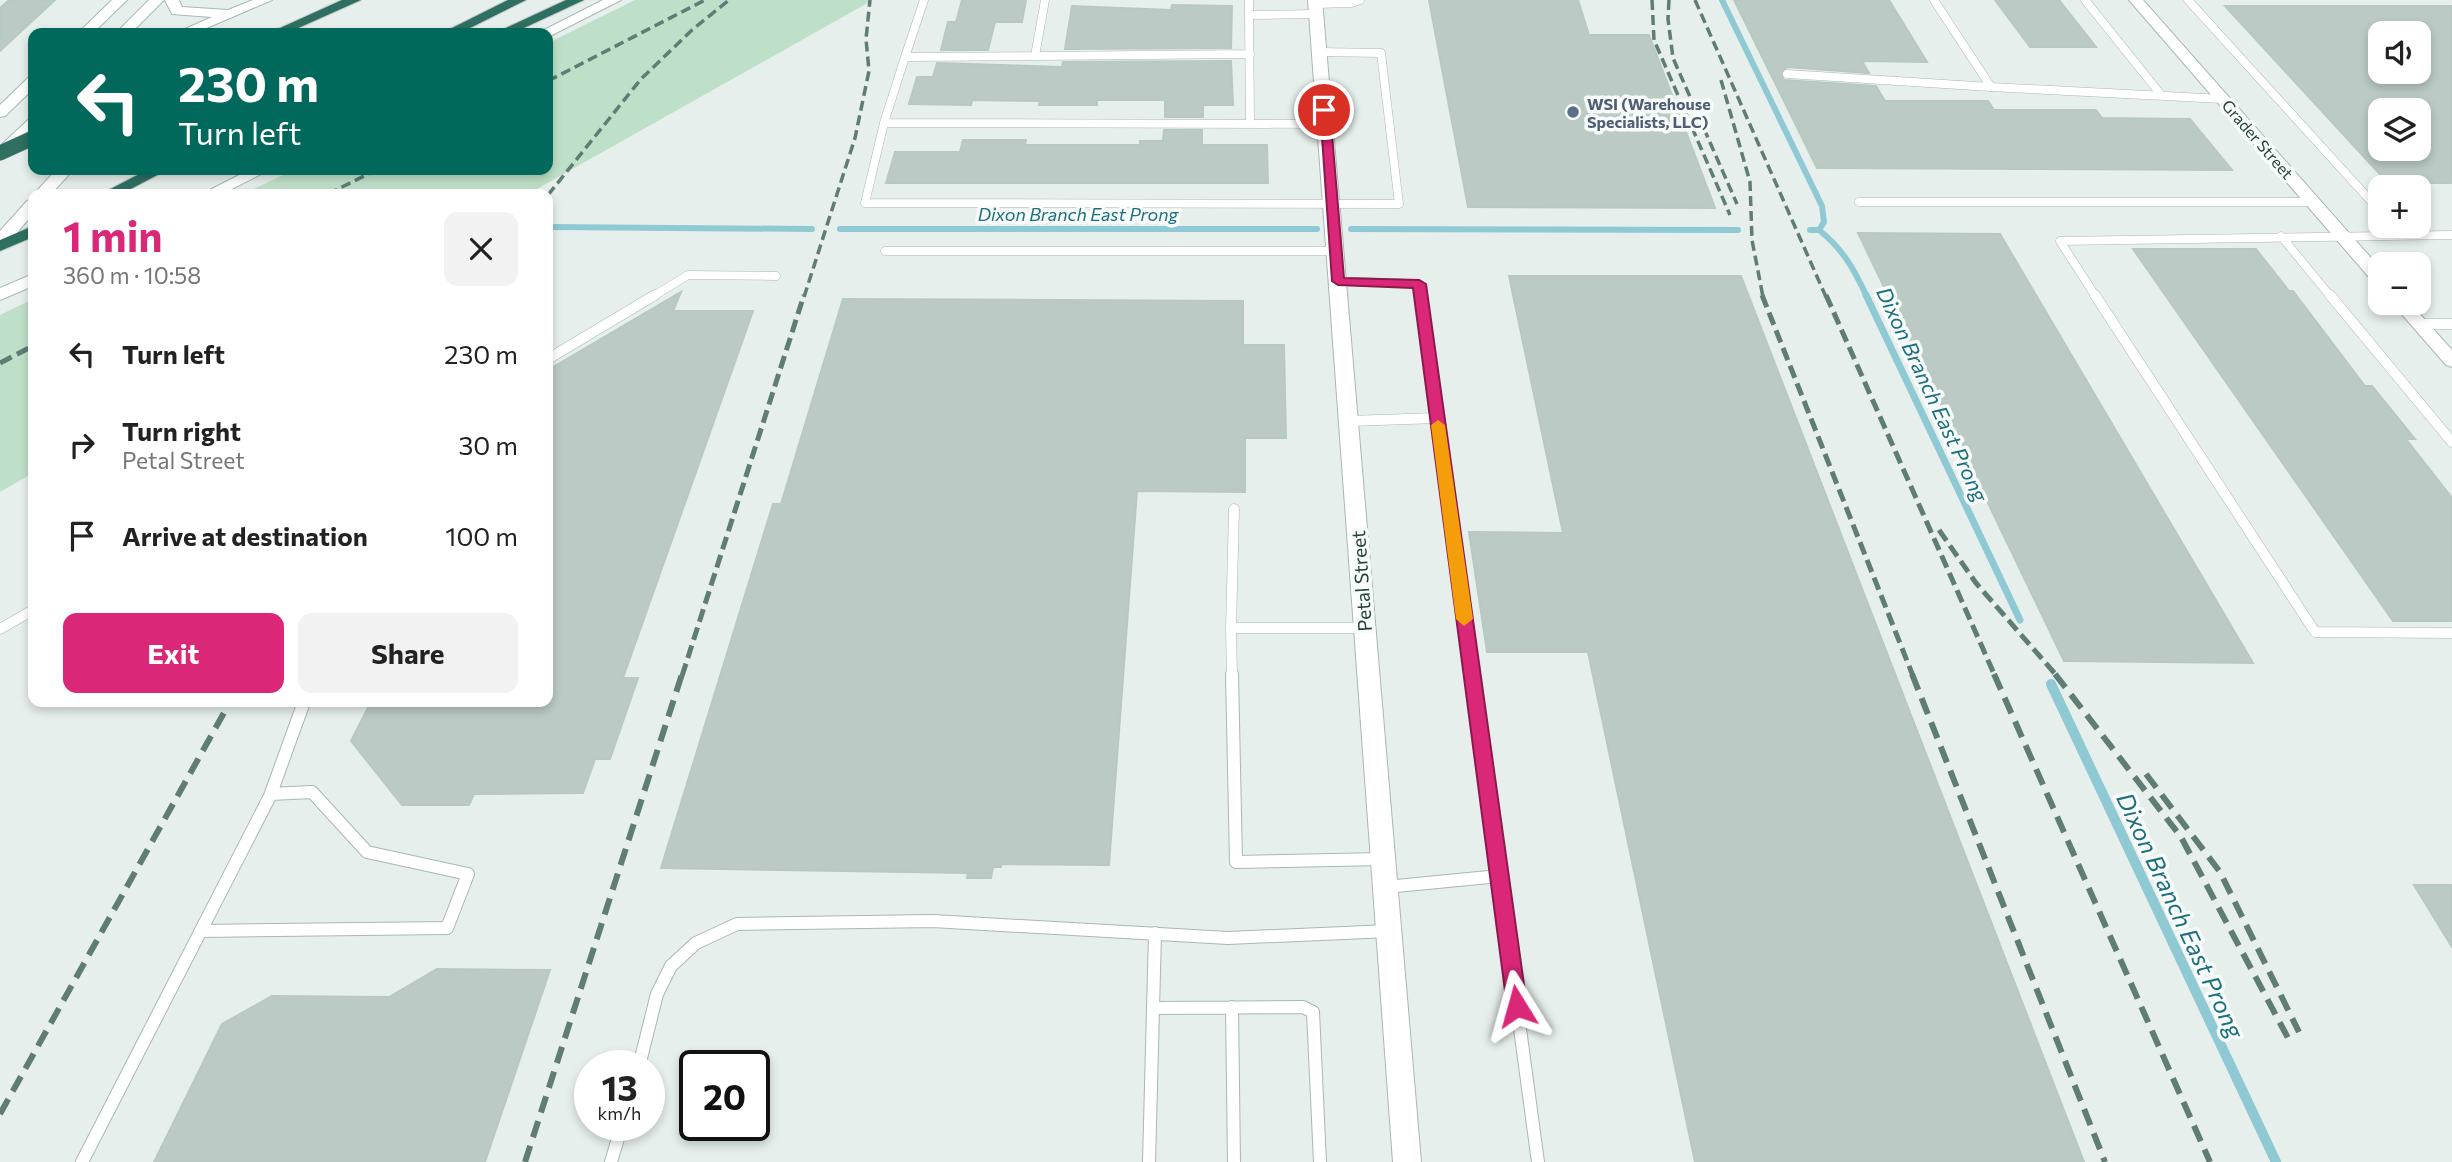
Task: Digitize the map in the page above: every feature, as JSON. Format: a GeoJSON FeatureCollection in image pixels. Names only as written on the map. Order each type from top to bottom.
{"type":"FeatureCollection","features":[{"type":"Feature","properties":{"kind":"highway"},"geometry":{"type":"LineString","coordinates":[[288,28],[354,0]]}},
{"type":"Feature","properties":{"kind":"highway"},"geometry":{"type":"LineString","coordinates":[[460,28],[519,0]]}},
{"type":"Feature","properties":{"kind":"highway"},"geometry":{"type":"LineString","coordinates":[[513,28],[577,0]]}},
{"type":"Feature","properties":{"kind":"highway"},"geometry":{"type":"LineString","coordinates":[[0,154],[28,140]]}},
{"type":"Feature","properties":{"kind":"highway"},"geometry":{"type":"LineString","coordinates":[[119,189],[148,175]]}},
{"type":"Feature","properties":{"kind":"highway"},"geometry":{"type":"LineString","coordinates":[[0,244],[28,233]]}},
{"type":"Feature","properties":{"kind":"street"},"geometry":{"type":"LineString","coordinates":[[90,28],[120,0]]}},
{"type":"Feature","properties":{"kind":"street"},"geometry":{"type":"LineString","coordinates":[[128,28],[157,0]]}},
{"type":"Feature","properties":{"kind":"street"},"geometry":{"type":"LineString","coordinates":[[172,0],[177,12],[235,13]]}},
{"type":"Feature","properties":{"kind":"street"},"geometry":{"type":"LineString","coordinates":[[196,28],[266,0]]}},
{"type":"Feature","properties":{"kind":"street"},"geometry":{"type":"LineString","coordinates":[[214,28],[266,0]]}},
{"type":"Feature","properties":{"kind":"street"},"geometry":{"type":"LineString","coordinates":[[553,29],[614,0]]}},
{"type":"Feature","properties":{"kind":"street","name":"Grader Street"},"geometry":{"type":"LineString","coordinates":[[2136,0],[2368,265]]}},
{"type":"Feature","properties":{"kind":"street","name":"Petal Street"},"geometry":{"type":"LineString","coordinates":[[1315,6],[1407,1162]]}},
{"type":"Feature","properties":{"kind":"street"},"geometry":{"type":"LineString","coordinates":[[0,113],[7,102],[28,86]]}},
{"type":"Feature","properties":{"kind":"street"},"geometry":{"type":"LineString","coordinates":[[7,102],[28,94]]}},
{"type":"Feature","properties":{"kind":"street"},"geometry":{"type":"LineString","coordinates":[[0,154],[28,127]]}},
{"type":"Feature","properties":{"kind":"street"},"geometry":{"type":"LineString","coordinates":[[48,189],[60,175]]}},
{"type":"Feature","properties":{"kind":"street"},"geometry":{"type":"LineString","coordinates":[[221,189],[250,175]]}},
{"type":"Feature","properties":{"kind":"street"},"geometry":{"type":"LineString","coordinates":[[0,244],[28,210]]}},
{"type":"Feature","properties":{"kind":"street"},"geometry":{"type":"LineString","coordinates":[[0,280],[28,280]]}},
{"type":"Feature","properties":{"kind":"street"},"geometry":{"type":"LineString","coordinates":[[0,295],[28,281]]}},
{"type":"Feature","properties":{"kind":"street"},"geometry":{"type":"LineString","coordinates":[[2412,315],[2452,361]]}},
{"type":"Feature","properties":{"kind":"lane"},"geometry":{"type":"LineString","coordinates":[[924,0],[884,123],[865,203],[1399,204],[1381,53],[1319,51]]}},
{"type":"Feature","properties":{"kind":"lane"},"geometry":{"type":"LineString","coordinates":[[1035,56],[1045,0]]}},
{"type":"Feature","properties":{"kind":"lane"},"geometry":{"type":"LineString","coordinates":[[1249,0],[1250,124]]}},
{"type":"Feature","properties":{"kind":"lane"},"geometry":{"type":"LineString","coordinates":[[1250,15],[1360,0]]}},
{"type":"Feature","properties":{"kind":"lane"},"geometry":{"type":"LineString","coordinates":[[1934,0],[1991,87]]}},
{"type":"Feature","properties":{"kind":"lane"},"geometry":{"type":"LineString","coordinates":[[2085,0],[2162,96]]}},
{"type":"Feature","properties":{"kind":"lane"},"geometry":{"type":"LineString","coordinates":[[2188,0],[2368,198]]}},
{"type":"Feature","properties":{"kind":"lane"},"geometry":{"type":"LineString","coordinates":[[905,57],[1250,54]]}},
{"type":"Feature","properties":{"kind":"lane"},"geometry":{"type":"LineString","coordinates":[[1787,74],[2223,99]]}},
{"type":"Feature","properties":{"kind":"lane"},"geometry":{"type":"LineString","coordinates":[[884,123],[1326,124]]}},
{"type":"Feature","properties":{"kind":"lane"},"geometry":{"type":"LineString","coordinates":[[1859,202],[2313,202]]}},
{"type":"Feature","properties":{"kind":"lane"},"geometry":{"type":"LineString","coordinates":[[2368,235],[2060,240],[2315,632],[2452,633]]}},
{"type":"Feature","properties":{"kind":"lane"},"geometry":{"type":"LineString","coordinates":[[2431,235],[2452,235]]}},
{"type":"Feature","properties":{"kind":"lane"},"geometry":{"type":"LineString","coordinates":[[2281,236],[2452,442]]}},
{"type":"Feature","properties":{"kind":"lane"},"geometry":{"type":"LineString","coordinates":[[885,251],[1335,251]]}},
{"type":"Feature","properties":{"kind":"lane"},"geometry":{"type":"LineString","coordinates":[[553,356],[688,275],[776,276]]}},
{"type":"Feature","properties":{"kind":"lane"},"geometry":{"type":"LineString","coordinates":[[1338,281],[1419,284],[1538,1162]]}},
{"type":"Feature","properties":{"kind":"lane"},"geometry":{"type":"LineString","coordinates":[[2420,324],[2452,324]]}},
{"type":"Feature","properties":{"kind":"lane"},"geometry":{"type":"LineString","coordinates":[[1349,421],[1437,418]]}},
{"type":"Feature","properties":{"kind":"lane"},"geometry":{"type":"LineString","coordinates":[[1234,509],[1231,628],[1236,862],[1383,859]]}},
{"type":"Feature","properties":{"kind":"lane"},"geometry":{"type":"LineString","coordinates":[[0,629],[28,613]]}},
{"type":"Feature","properties":{"kind":"lane"},"geometry":{"type":"LineString","coordinates":[[1231,628],[1365,628]]}},
{"type":"Feature","properties":{"kind":"lane"},"geometry":{"type":"LineString","coordinates":[[82,1162],[271,794],[302,707]]}},
{"type":"Feature","properties":{"kind":"lane"},"geometry":{"type":"LineString","coordinates":[[201,931],[447,928],[468,874],[367,852],[312,792],[271,794]]}},
{"type":"Feature","properties":{"kind":"lane"},"geometry":{"type":"LineString","coordinates":[[1385,887],[1499,876]]}},
{"type":"Feature","properties":{"kind":"lane"},"geometry":{"type":"LineString","coordinates":[[643,1050],[663,977],[687,948],[716,930],[737,923],[933,921],[1228,938],[1389,931]]}},
{"type":"Feature","properties":{"kind":"lane"},"geometry":{"type":"LineString","coordinates":[[1149,1162],[1155,933]]}},
{"type":"Feature","properties":{"kind":"lane"},"geometry":{"type":"LineString","coordinates":[[1232,1007],[1234,1162]]}},
{"type":"Feature","properties":{"kind":"lane"},"geometry":{"type":"LineString","coordinates":[[1153,1008],[1303,1007],[1313,1012],[1320,1162]]}},
{"type":"Feature","properties":{"kind":"lane"},"geometry":{"type":"LineString","coordinates":[[611,1162],[617,1141]]}},
{"type":"Feature","properties":{"kind":"green space"},"geometry":{"type":"Polygon","coordinates":[[[635,0],[873,0],[537,189],[254,189],[283,175],[553,175],[553,41],[635,0]]]}},
{"type":"Feature","properties":{"kind":"green space"},"geometry":{"type":"Polygon","coordinates":[[[28,301],[28,476],[0,492],[0,315],[28,301]]]}},
{"type":"Feature","properties":{"kind":"building"},"geometry":{"type":"Polygon","coordinates":[[[9,0],[55,0],[0,51],[0,8],[9,0]]]}},
{"type":"Feature","properties":{"kind":"building"},"geometry":{"type":"Polygon","coordinates":[[[962,0],[1026,0],[1022,22],[995,22],[988,50],[941,50],[948,22],[956,22],[962,0]]]}},
{"type":"Feature","properties":{"kind":"building"},"geometry":{"type":"Polygon","coordinates":[[[1429,0],[1578,0],[1589,35],[1649,35],[1715,208],[1468,207],[1429,0]]]}},
{"type":"Feature","properties":{"kind":"building"},"geometry":{"type":"Polygon","coordinates":[[[1734,0],[1889,0],[1927,62],[1862,61],[1869,73],[1787,67],[1781,73],[1784,80],[1876,86],[1885,101],[1988,101],[1994,110],[2096,110],[2102,118],[2190,119],[2232,170],[1817,168],[1734,0]]]}},
{"type":"Feature","properties":{"kind":"building"},"geometry":{"type":"Polygon","coordinates":[[[1995,0],[2059,0],[2096,47],[2030,47],[1995,0]]]}},
{"type":"Feature","properties":{"kind":"building"},"geometry":{"type":"Polygon","coordinates":[[[1172,5],[1232,6],[1231,48],[1065,49],[1072,6],[1171,10],[1172,5]]]}},
{"type":"Feature","properties":{"kind":"building"},"geometry":{"type":"Polygon","coordinates":[[[2225,6],[2452,6],[2452,183],[2431,183],[2431,175],[2381,175],[2225,6]]]}},
{"type":"Feature","properties":{"kind":"building"},"geometry":{"type":"Polygon","coordinates":[[[1231,61],[1233,105],[1203,105],[1203,117],[1165,117],[1165,100],[1097,100],[1097,105],[1039,105],[1040,101],[972,100],[971,105],[909,104],[917,77],[933,77],[937,63],[1062,67],[1063,62],[1231,61]]]}},
{"type":"Feature","properties":{"kind":"building"},"geometry":{"type":"Polygon","coordinates":[[[1164,130],[1202,130],[1202,145],[1267,145],[1268,183],[886,183],[895,152],[960,152],[963,140],[1026,140],[1025,145],[1140,145],[1140,141],[1163,141],[1164,130]]]}},
{"type":"Feature","properties":{"kind":"building"},"geometry":{"type":"Polygon","coordinates":[[[1858,233],[2000,234],[2253,663],[2064,661],[1858,233]]]}},
{"type":"Feature","properties":{"kind":"building"},"geometry":{"type":"Polygon","coordinates":[[[2133,249],[2256,249],[2289,291],[2293,291],[2365,386],[2372,386],[2415,439],[2406,439],[2452,498],[2452,621],[2393,621],[2133,249]]]}},
{"type":"Feature","properties":{"kind":"building"},"geometry":{"type":"Polygon","coordinates":[[[1509,276],[1741,276],[2084,1162],[1695,1162],[1588,652],[1487,652],[1469,532],[1563,533],[1509,276]]]}},
{"type":"Feature","properties":{"kind":"building"},"geometry":{"type":"Polygon","coordinates":[[[681,292],[673,311],[753,311],[623,678],[638,678],[610,759],[595,759],[583,793],[474,794],[469,805],[402,805],[351,741],[368,707],[553,707],[553,367],[681,292]]]}},
{"type":"Feature","properties":{"kind":"building"},"geometry":{"type":"Polygon","coordinates":[[[843,299],[1243,301],[1243,345],[1284,345],[1286,438],[1245,438],[1245,492],[1137,491],[1109,865],[1001,864],[1001,867],[993,867],[991,878],[967,878],[968,873],[661,868],[773,504],[781,504],[843,299]]]}},
{"type":"Feature","properties":{"kind":"building"},"geometry":{"type":"Polygon","coordinates":[[[2414,885],[2452,885],[2452,947],[2414,885]]]}},
{"type":"Feature","properties":{"kind":"building"},"geometry":{"type":"Polygon","coordinates":[[[437,969],[550,970],[485,1162],[154,1162],[222,1024],[272,996],[389,997],[437,969]]]}},
{"type":"Feature","properties":{"kind":"waterway","name":"Dixon Branch East Prong"},"geometry":{"type":"LineString","coordinates":[[1722,0],[1822,206],[1824,222],[1819,230]]}},
{"type":"Feature","properties":{"kind":"waterway","name":"Dixon Branch East Prong"},"geometry":{"type":"LineString","coordinates":[[553,227],[812,229]]}},
{"type":"Feature","properties":{"kind":"waterway","name":"Dixon Branch East Prong"},"geometry":{"type":"LineString","coordinates":[[840,229],[1317,229]]}},
{"type":"Feature","properties":{"kind":"waterway","name":"Dixon Branch East Prong"},"geometry":{"type":"LineString","coordinates":[[1351,229],[1738,230]]}},
{"type":"Feature","properties":{"kind":"waterway","name":"Dixon Branch East Prong"},"geometry":{"type":"LineString","coordinates":[[1810,230],[1819,230]]}},
{"type":"Feature","properties":{"kind":"waterway","name":"Dixon Branch East Prong"},"geometry":{"type":"LineString","coordinates":[[1819,230],[1847,260],[1866,295]]}},
{"type":"Feature","properties":{"kind":"waterway","name":"Dixon Branch East Prong"},"geometry":{"type":"LineString","coordinates":[[1866,295],[2020,620]]}},
{"type":"Feature","properties":{"kind":"waterway","name":"Dixon Branch East Prong"},"geometry":{"type":"LineString","coordinates":[[2051,684],[2276,1162]]}},
{"type":"Feature","properties":{"kind":"railway"},"geometry":{"type":"LineString","coordinates":[[553,78],[705,0]]}},
{"type":"Feature","properties":{"kind":"railway"},"geometry":{"type":"LineString","coordinates":[[553,189],[641,79],[692,30],[729,0]]}},
{"type":"Feature","properties":{"kind":"railway"},"geometry":{"type":"LineString","coordinates":[[804,297],[855,138],[869,71],[866,39],[870,0]]}},
{"type":"Feature","properties":{"kind":"railway"},"geometry":{"type":"LineString","coordinates":[[1652,0],[1654,40],[1730,215]]}},
{"type":"Feature","properties":{"kind":"railway"},"geometry":{"type":"LineString","coordinates":[[1669,0],[1668,19],[1673,58],[1737,204]]}},
{"type":"Feature","properties":{"kind":"railway"},"geometry":{"type":"LineString","coordinates":[[1695,0],[1826,297]]}},
{"type":"Feature","properties":{"kind":"railway"},"geometry":{"type":"LineString","coordinates":[[1721,80],[1750,182],[1752,240],[1763,297]]}},
{"type":"Feature","properties":{"kind":"railway"},"geometry":{"type":"LineString","coordinates":[[338,189],[366,175]]}},
{"type":"Feature","properties":{"kind":"railway"},"geometry":{"type":"LineString","coordinates":[[682,676],[804,295]]}},
{"type":"Feature","properties":{"kind":"railway"},"geometry":{"type":"LineString","coordinates":[[1762,295],[1913,676]]}},
{"type":"Feature","properties":{"kind":"railway"},"geometry":{"type":"LineString","coordinates":[[1826,295],[1995,676]]}},
{"type":"Feature","properties":{"kind":"railway"},"geometry":{"type":"LineString","coordinates":[[0,363],[28,349]]}},
{"type":"Feature","properties":{"kind":"railway"},"geometry":{"type":"LineString","coordinates":[[1939,530],[1976,583],[2057,676]]}},
{"type":"Feature","properties":{"kind":"railway"},"geometry":{"type":"LineString","coordinates":[[525,1162],[682,674]]}},
{"type":"Feature","properties":{"kind":"railway"},"geometry":{"type":"LineString","coordinates":[[1912,674],[2105,1162]]}},
{"type":"Feature","properties":{"kind":"railway"},"geometry":{"type":"LineString","coordinates":[[1994,674],[2210,1162]]}},
{"type":"Feature","properties":{"kind":"railway"},"geometry":{"type":"LineString","coordinates":[[2055,674],[2181,837],[2288,1038]]}},
{"type":"Feature","properties":{"kind":"railway"},"geometry":{"type":"LineString","coordinates":[[0,1114],[227,707]]}},
{"type":"Feature","properties":{"kind":"railway"},"geometry":{"type":"LineString","coordinates":[[2146,774],[2220,872],[2299,1032]]}},
{"type":"Feature","properties":{"kind":"slow traffic"},"geometry":{"type":"LineString","coordinates":[[1438,425],[1464,619]]}},
{"type":"Feature","properties":{"kind":"place","name":"WSI (Warehouse Specialists, LLC)"},"geometry":{"type":"Point","coordinates":[1573,112]}},
{"type":"Feature","properties":{"kind":"route"},"geometry":{"type":"LineString","coordinates":[[1324,110],[1338,281],[1419,284],[1517,1006]]}}]}
